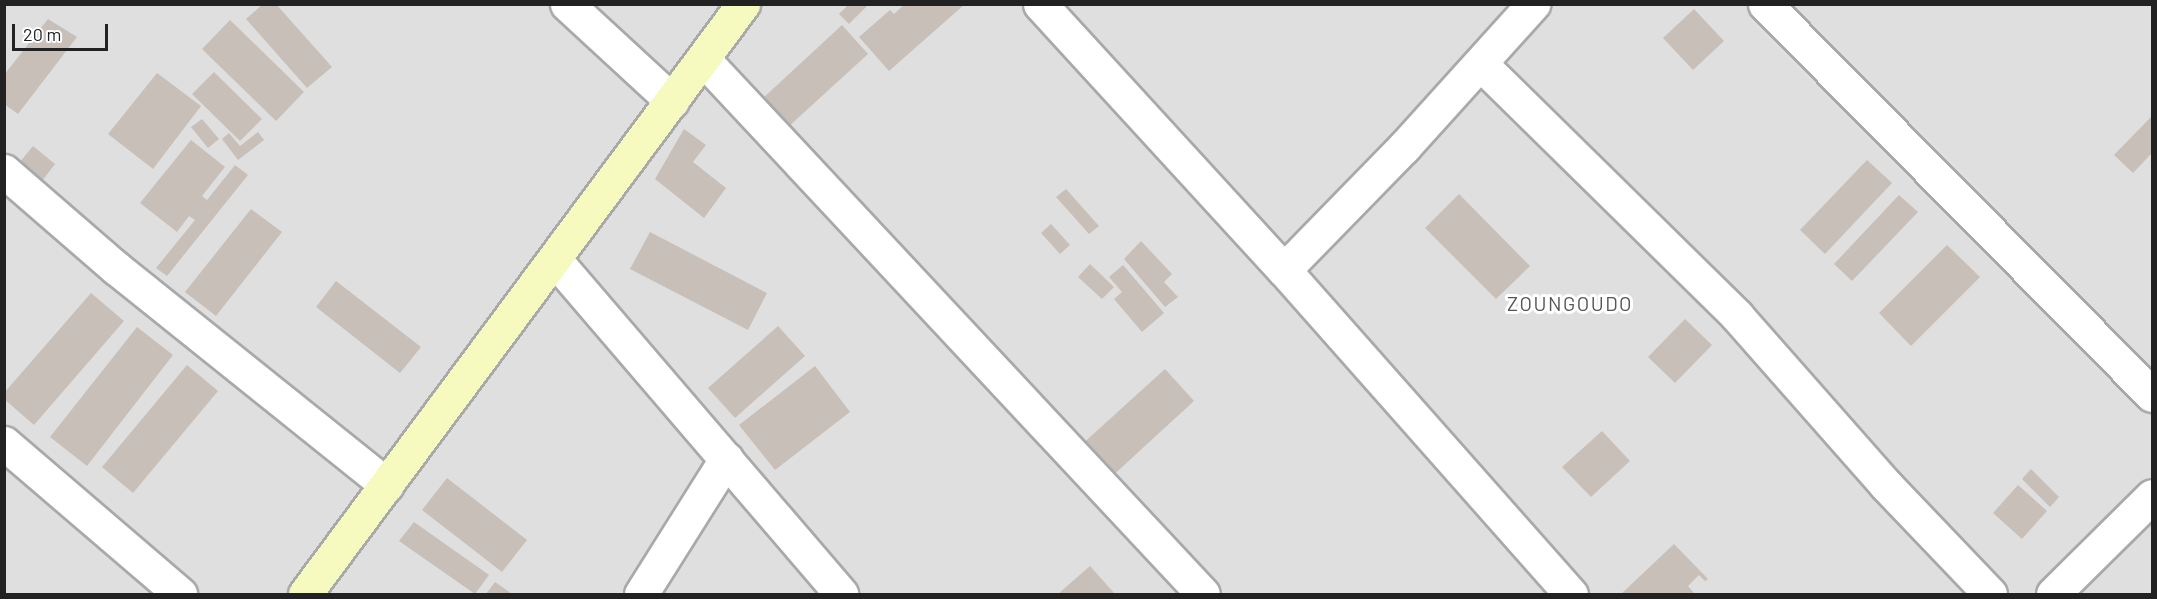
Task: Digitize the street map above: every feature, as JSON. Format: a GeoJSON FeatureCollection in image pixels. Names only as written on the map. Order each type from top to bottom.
{"type":"FeatureCollection","features":[{"type":"Feature","properties":{"kind":"main road"},"geometry":{"type":"LineString","coordinates":[[305,594],[743,4]]}},
{"type":"Feature","properties":{"kind":"street"},"geometry":{"type":"LineString","coordinates":[[567,4],[672,101]]}},
{"type":"Feature","properties":{"kind":"street"},"geometry":{"type":"LineString","coordinates":[[1040,4],[1284,270],[1571,594]]}},
{"type":"Feature","properties":{"kind":"street"},"geometry":{"type":"LineString","coordinates":[[1284,270],[1480,64],[1533,4]]}},
{"type":"Feature","properties":{"kind":"street"},"geometry":{"type":"LineString","coordinates":[[1765,4],[2152,395]]}},
{"type":"Feature","properties":{"kind":"street"},"geometry":{"type":"LineString","coordinates":[[703,59],[1203,594]]}},
{"type":"Feature","properties":{"kind":"street"},"geometry":{"type":"LineString","coordinates":[[1480,64],[1737,316],[1885,484],[1990,594]]}},
{"type":"Feature","properties":{"kind":"street"},"geometry":{"type":"LineString","coordinates":[[4,171],[123,274],[387,485]]}},
{"type":"Feature","properties":{"kind":"street"},"geometry":{"type":"LineString","coordinates":[[555,260],[841,594]]}},
{"type":"Feature","properties":{"kind":"street"},"geometry":{"type":"LineString","coordinates":[[4,443],[180,594]]}},
{"type":"Feature","properties":{"kind":"street"},"geometry":{"type":"LineString","coordinates":[[641,594],[726,459]]}},
{"type":"Feature","properties":{"kind":"street"},"geometry":{"type":"LineString","coordinates":[[2053,594],[2152,496]]}},
{"type":"Feature","properties":{"kind":"shaded area"},"geometry":{"type":"Polygon","coordinates":[[[5,5],[2152,5],[2152,594],[5,594],[5,5]]]}},
{"type":"Feature","properties":{"kind":"building"},"geometry":{"type":"Polygon","coordinates":[[[263,4],[276,4],[332,67],[307,88],[246,19],[263,4]]]}},
{"type":"Feature","properties":{"kind":"building"},"geometry":{"type":"Polygon","coordinates":[[[849,4],[869,4],[849,24],[839,14],[849,4]]]}},
{"type":"Feature","properties":{"kind":"building"},"geometry":{"type":"Polygon","coordinates":[[[905,4],[965,4],[889,71],[859,37],[890,10],[894,14],[905,4]]]}},
{"type":"Feature","properties":{"kind":"building"},"geometry":{"type":"Polygon","coordinates":[[[1694,9],[1724,41],[1693,70],[1663,38],[1694,9]]]}},
{"type":"Feature","properties":{"kind":"building"},"geometry":{"type":"Polygon","coordinates":[[[48,19],[77,37],[18,114],[4,104],[4,75],[48,19]]]}},
{"type":"Feature","properties":{"kind":"building"},"geometry":{"type":"Polygon","coordinates":[[[230,20],[304,92],[276,121],[202,49],[230,20]]]}},
{"type":"Feature","properties":{"kind":"building"},"geometry":{"type":"Polygon","coordinates":[[[842,25],[868,54],[787,128],[761,100],[842,25]]]}},
{"type":"Feature","properties":{"kind":"building"},"geometry":{"type":"Polygon","coordinates":[[[214,72],[262,119],[240,141],[192,94],[214,72]]]}},
{"type":"Feature","properties":{"kind":"building"},"geometry":{"type":"Polygon","coordinates":[[[157,73],[201,106],[153,169],[108,134],[157,73]]]}},
{"type":"Feature","properties":{"kind":"building"},"geometry":{"type":"Polygon","coordinates":[[[2152,116],[2152,153],[2133,173],[2114,155],[2152,116]]]}},
{"type":"Feature","properties":{"kind":"building"},"geometry":{"type":"Polygon","coordinates":[[[202,119],[219,139],[208,148],[191,127],[202,119]]]}},
{"type":"Feature","properties":{"kind":"building"},"geometry":{"type":"Polygon","coordinates":[[[684,129],[706,145],[693,162],[726,188],[704,218],[655,179],[684,129]]]}},
{"type":"Feature","properties":{"kind":"building"},"geometry":{"type":"Polygon","coordinates":[[[258,132],[264,140],[238,160],[222,139],[229,133],[240,146],[258,132]]]}},
{"type":"Feature","properties":{"kind":"building"},"geometry":{"type":"Polygon","coordinates":[[[191,140],[225,167],[202,196],[207,200],[235,165],[248,175],[167,276],[156,268],[195,220],[189,216],[177,232],[140,203],[191,140]]]}},
{"type":"Feature","properties":{"kind":"building"},"geometry":{"type":"Polygon","coordinates":[[[33,146],[55,164],[42,181],[19,163],[33,146]]]}},
{"type":"Feature","properties":{"kind":"building"},"geometry":{"type":"Polygon","coordinates":[[[1867,160],[1892,183],[1825,254],[1800,230],[1867,160]]]}},
{"type":"Feature","properties":{"kind":"building"},"geometry":{"type":"Polygon","coordinates":[[[1066,189],[1099,226],[1089,234],[1056,197],[1066,189]]]}},
{"type":"Feature","properties":{"kind":"building"},"geometry":{"type":"Polygon","coordinates":[[[1459,194],[1530,266],[1496,299],[1425,228],[1459,194]]]}},
{"type":"Feature","properties":{"kind":"building"},"geometry":{"type":"Polygon","coordinates":[[[1899,195],[1918,212],[1852,281],[1834,264],[1899,195]]]}},
{"type":"Feature","properties":{"kind":"building"},"geometry":{"type":"Polygon","coordinates":[[[251,209],[282,232],[216,316],[185,292],[251,209]]]}},
{"type":"Feature","properties":{"kind":"building"},"geometry":{"type":"Polygon","coordinates":[[[1051,224],[1070,245],[1060,254],[1041,233],[1051,224]]]}},
{"type":"Feature","properties":{"kind":"building"},"geometry":{"type":"Polygon","coordinates":[[[650,232],[767,293],[748,330],[630,269],[650,232]]]}},
{"type":"Feature","properties":{"kind":"building"},"geometry":{"type":"Polygon","coordinates":[[[1141,241],[1172,274],[1164,282],[1178,297],[1165,307],[1124,259],[1141,241]]]}},
{"type":"Feature","properties":{"kind":"building"},"geometry":{"type":"Polygon","coordinates":[[[1947,245],[1980,277],[1911,346],[1879,313],[1947,245]]]}},
{"type":"Feature","properties":{"kind":"building"},"geometry":{"type":"Polygon","coordinates":[[[1090,264],[1114,287],[1102,299],[1078,277],[1090,264]]]}},
{"type":"Feature","properties":{"kind":"building"},"geometry":{"type":"Polygon","coordinates":[[[1123,265],[1164,313],[1142,332],[1114,299],[1122,292],[1109,277],[1123,265]]]}},
{"type":"Feature","properties":{"kind":"building"},"geometry":{"type":"Polygon","coordinates":[[[336,281],[421,347],[400,373],[316,307],[336,281]]]}},
{"type":"Feature","properties":{"kind":"building"},"geometry":{"type":"Polygon","coordinates":[[[91,293],[124,321],[34,425],[4,399],[4,393],[91,293]]]}},
{"type":"Feature","properties":{"kind":"building"},"geometry":{"type":"Polygon","coordinates":[[[1685,319],[1712,345],[1675,383],[1648,357],[1685,319]]]}},
{"type":"Feature","properties":{"kind":"building"},"geometry":{"type":"Polygon","coordinates":[[[778,326],[805,356],[735,418],[708,388],[778,326]]]}},
{"type":"Feature","properties":{"kind":"building"},"geometry":{"type":"Polygon","coordinates":[[[137,327],[173,355],[87,466],[50,437],[137,327]]]}},
{"type":"Feature","properties":{"kind":"building"},"geometry":{"type":"Polygon","coordinates":[[[187,365],[218,391],[133,493],[102,467],[187,365]]]}},
{"type":"Feature","properties":{"kind":"building"},"geometry":{"type":"Polygon","coordinates":[[[815,366],[850,412],[775,470],[739,425],[815,366]]]}},
{"type":"Feature","properties":{"kind":"building"},"geometry":{"type":"Polygon","coordinates":[[[1165,369],[1194,401],[1109,479],[1079,447],[1165,369]]]}},
{"type":"Feature","properties":{"kind":"building"},"geometry":{"type":"Polygon","coordinates":[[[1602,431],[1630,461],[1591,497],[1562,467],[1602,431]]]}},
{"type":"Feature","properties":{"kind":"building"},"geometry":{"type":"Polygon","coordinates":[[[2031,469],[2059,497],[2050,507],[2022,479],[2031,469]]]}},
{"type":"Feature","properties":{"kind":"building"},"geometry":{"type":"Polygon","coordinates":[[[447,478],[527,540],[502,572],[422,510],[447,478]]]}},
{"type":"Feature","properties":{"kind":"building"},"geometry":{"type":"Polygon","coordinates":[[[2018,485],[2047,511],[2022,539],[1993,513],[2018,485]]]}},
{"type":"Feature","properties":{"kind":"building"},"geometry":{"type":"Polygon","coordinates":[[[414,522],[489,575],[475,594],[399,541],[414,522]]]}},
{"type":"Feature","properties":{"kind":"building"},"geometry":{"type":"Polygon","coordinates":[[[1674,544],[1708,579],[1705,581],[1699,575],[1688,586],[1694,593],[1621,594],[1674,544]]]}},
{"type":"Feature","properties":{"kind":"building"},"geometry":{"type":"Polygon","coordinates":[[[1090,566],[1115,594],[1058,594],[1090,566]]]}},
{"type":"Feature","properties":{"kind":"building"},"geometry":{"type":"Polygon","coordinates":[[[495,582],[512,594],[486,594],[495,582]]]}},
{"type":"Feature","properties":{"kind":"district","name":"ZOUNGOUDO"},"geometry":{"type":"Point","coordinates":[1570,303]}}]}
